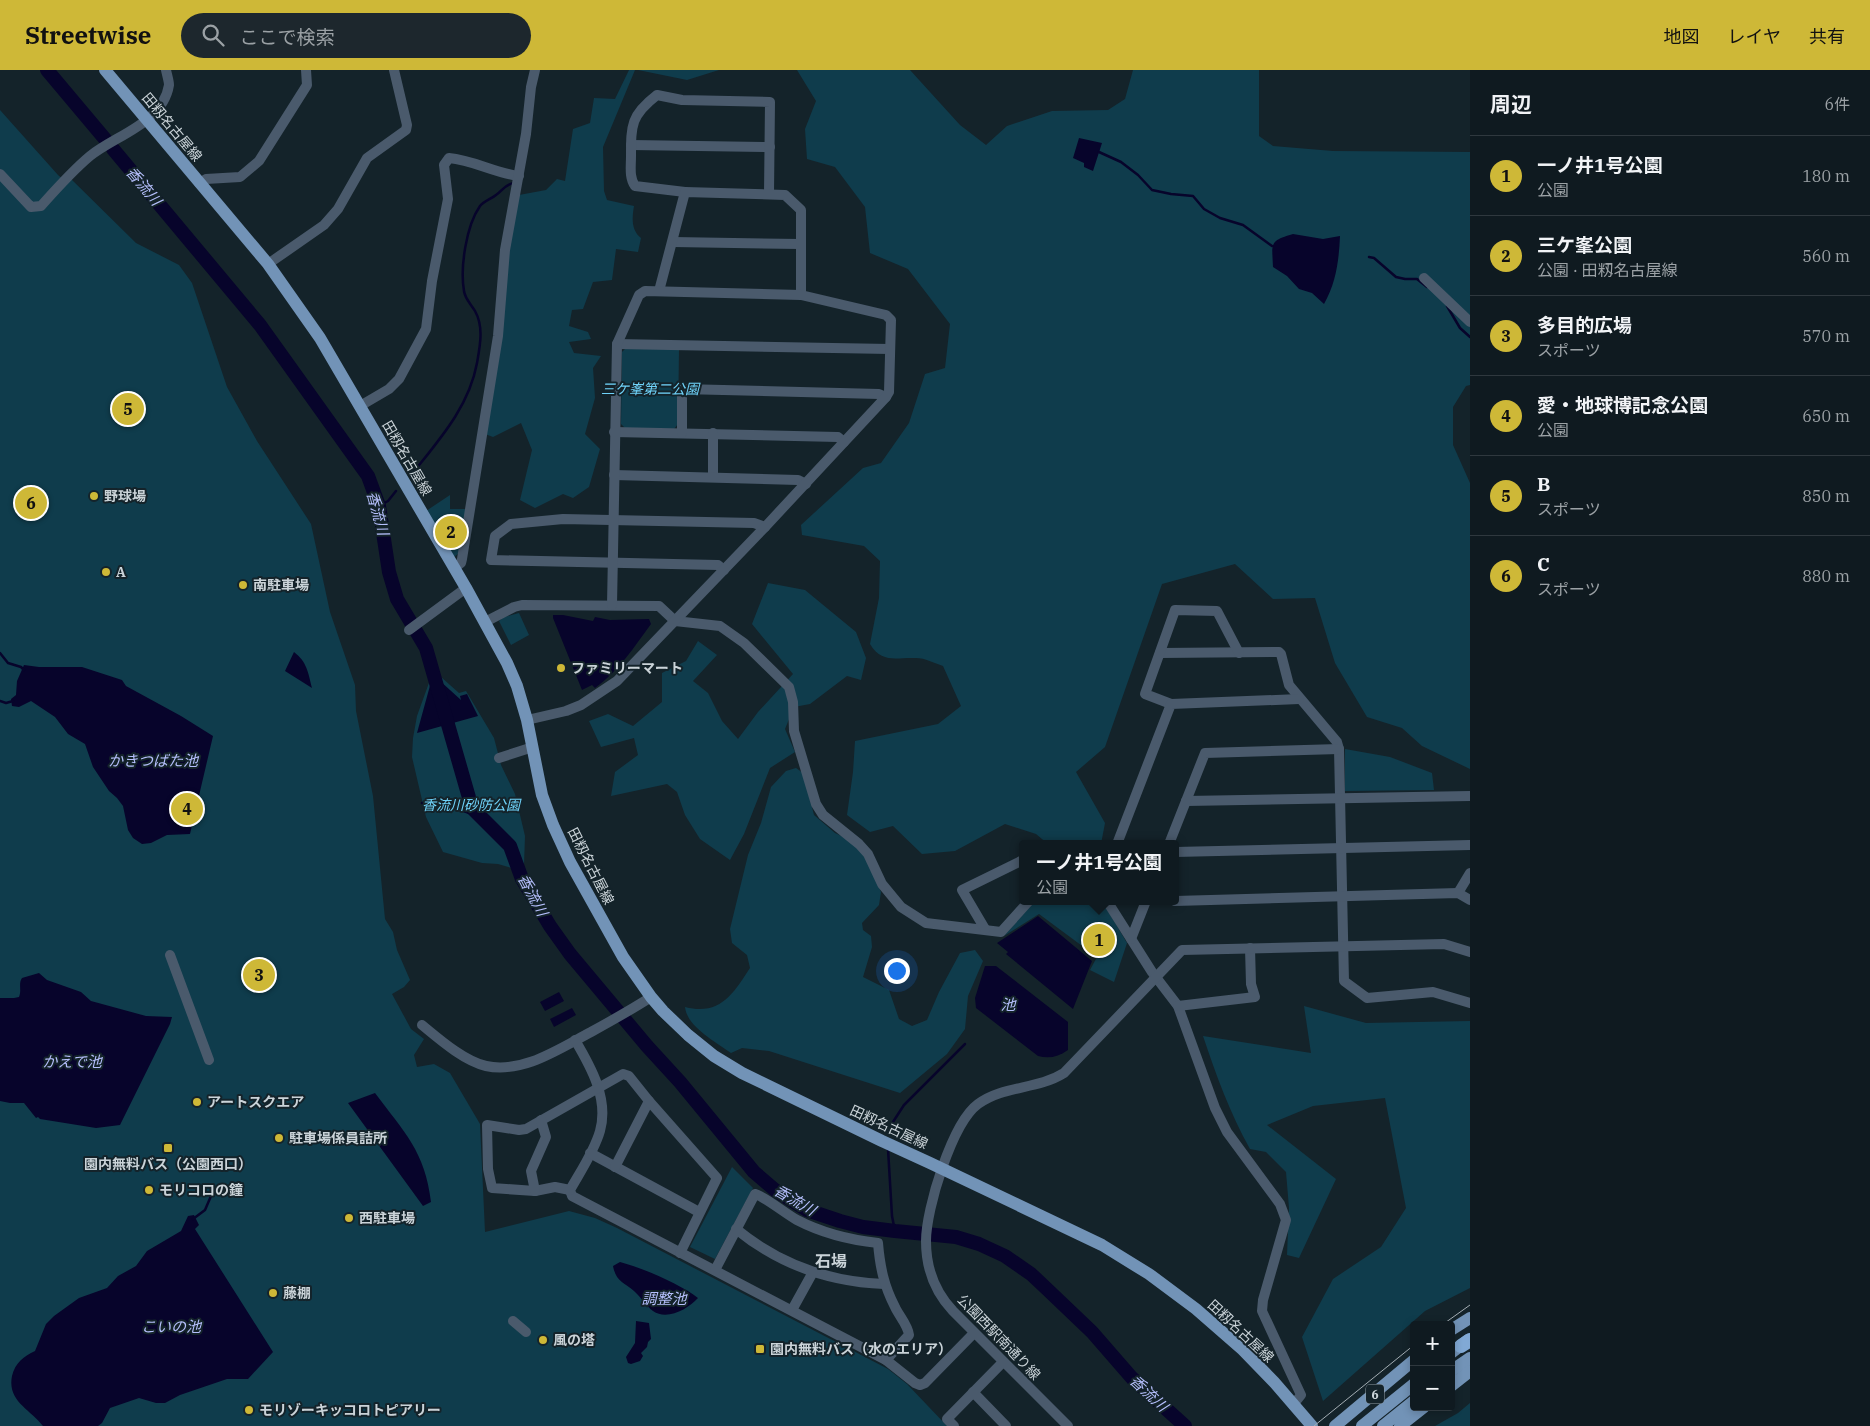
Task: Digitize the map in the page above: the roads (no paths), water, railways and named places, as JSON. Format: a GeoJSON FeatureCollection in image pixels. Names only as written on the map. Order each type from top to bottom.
{"type":"FeatureCollection","features":[{"type":"Feature","properties":{"kind":"main road","name":"田籾名古屋線"},"geometry":{"type":"LineString","coordinates":[[105,70],[268,264],[320,338],[466,588],[507,663],[527,720],[542,796],[570,862],[623,957],[651,997],[688,1035],[714,1056],[742,1073],[1102,1245],[1149,1274],[1196,1309],[1242,1350],[1274,1382],[1312,1426]]}},
{"type":"Feature","properties":{"kind":"main road"},"geometry":{"type":"LineString","coordinates":[[1455,1327],[1470,1318]]}},
{"type":"Feature","properties":{"kind":"main road"},"geometry":{"type":"LineString","coordinates":[[1455,1368],[1470,1358]]}},
{"type":"Feature","properties":{"kind":"main road","name":"6"},"geometry":{"type":"LineString","coordinates":[[1335,1426],[1410,1363]]}},
{"type":"Feature","properties":{"kind":"main road"},"geometry":{"type":"LineString","coordinates":[[1455,1383],[1470,1371]]}},
{"type":"Feature","properties":{"kind":"main road","name":"6"},"geometry":{"type":"LineString","coordinates":[[1362,1426],[1410,1387]]}},
{"type":"Feature","properties":{"kind":"main road","name":"6"},"geometry":{"type":"LineString","coordinates":[[1384,1426],[1410,1404]]}},
{"type":"Feature","properties":{"kind":"main road"},"geometry":{"type":"LineString","coordinates":[[1400,1426],[1419,1411]]}},
{"type":"Feature","properties":{"kind":"street"},"geometry":{"type":"LineString","coordinates":[[0,174],[30,207],[36,208],[41,206],[66,178],[92,155],[147,120],[162,103],[166,94],[169,85],[166,70]]}},
{"type":"Feature","properties":{"kind":"street"},"geometry":{"type":"LineString","coordinates":[[199,183],[206,180],[240,177],[259,161],[307,85],[306,70]]}},
{"type":"Feature","properties":{"kind":"street"},"geometry":{"type":"LineString","coordinates":[[268,264],[324,225],[338,209],[367,158],[406,130],[394,70]]}},
{"type":"Feature","properties":{"kind":"street"},"geometry":{"type":"LineString","coordinates":[[454,568],[461,563],[462,559],[498,336],[505,250],[519,176],[535,70]]}},
{"type":"Feature","properties":{"kind":"street"},"geometry":{"type":"LineString","coordinates":[[769,193],[770,102],[682,100],[657,95],[643,106],[631,127],[630,179],[635,186],[685,192],[769,193],[785,195],[801,210],[801,294]]}},
{"type":"Feature","properties":{"kind":"street"},"geometry":{"type":"LineString","coordinates":[[631,145],[770,147]]}},
{"type":"Feature","properties":{"kind":"street"},"geometry":{"type":"LineString","coordinates":[[360,406],[389,389],[399,379],[426,329],[432,281],[448,199],[444,165],[449,158],[458,158],[519,176]]}},
{"type":"Feature","properties":{"kind":"street"},"geometry":{"type":"LineString","coordinates":[[659,291],[685,192]]}},
{"type":"Feature","properties":{"kind":"street"},"geometry":{"type":"LineString","coordinates":[[673,242],[800,244]]}},
{"type":"Feature","properties":{"kind":"street"},"geometry":{"type":"LineString","coordinates":[[1424,278],[1470,322]]}},
{"type":"Feature","properties":{"kind":"street"},"geometry":{"type":"LineString","coordinates":[[527,720],[566,711],[593,698],[617,681],[806,484],[886,397],[888,392],[891,320],[886,315],[801,294],[644,291],[640,295],[617,344],[612,520],[612,605]]}},
{"type":"Feature","properties":{"kind":"street"},"geometry":{"type":"LineString","coordinates":[[617,344],[890,349]]}},
{"type":"Feature","properties":{"kind":"street"},"geometry":{"type":"LineString","coordinates":[[682,433],[682,389],[879,394],[886,397]]}},
{"type":"Feature","properties":{"kind":"street"},"geometry":{"type":"LineString","coordinates":[[614,432],[838,437],[844,442]]}},
{"type":"Feature","properties":{"kind":"street"},"geometry":{"type":"LineString","coordinates":[[713,434],[713,477]]}},
{"type":"Feature","properties":{"kind":"street"},"geometry":{"type":"LineString","coordinates":[[614,475],[798,480],[806,484]]}},
{"type":"Feature","properties":{"kind":"street"},"geometry":{"type":"LineString","coordinates":[[724,570],[718,565],[491,560],[495,536],[511,524],[563,519],[754,523],[765,527]]}},
{"type":"Feature","properties":{"kind":"street"},"geometry":{"type":"LineString","coordinates":[[409,630],[466,588]]}},
{"type":"Feature","properties":{"kind":"street"},"geometry":{"type":"LineString","coordinates":[[485,622],[514,607],[522,605],[612,605],[658,606],[675,621],[720,626],[744,643],[790,687],[793,702],[794,732],[816,804],[823,815],[859,844],[868,854],[882,884],[901,907],[926,923],[1001,932],[1025,905]]}},
{"type":"Feature","properties":{"kind":"street"},"geometry":{"type":"LineString","coordinates":[[1239,653],[1217,612],[1175,610],[1145,694],[1170,704],[1299,699]]}},
{"type":"Feature","properties":{"kind":"street"},"geometry":{"type":"LineString","coordinates":[[1160,653],[1279,652],[1281,654],[1289,685],[1337,742],[1339,749],[1344,981],[1367,998],[1433,992],[1470,1004]]}},
{"type":"Feature","properties":{"kind":"street"},"geometry":{"type":"LineString","coordinates":[[1119,840],[1170,704]]}},
{"type":"Feature","properties":{"kind":"street"},"geometry":{"type":"LineString","coordinates":[[499,758],[533,747]]}},
{"type":"Feature","properties":{"kind":"street"},"geometry":{"type":"LineString","coordinates":[[1171,840],[1205,753],[1339,749]]}},
{"type":"Feature","properties":{"kind":"street"},"geometry":{"type":"LineString","coordinates":[[1186,801],[1470,796]]}},
{"type":"Feature","properties":{"kind":"street"},"geometry":{"type":"LineString","coordinates":[[1179,852],[1470,845]]}},
{"type":"Feature","properties":{"kind":"street"},"geometry":{"type":"LineString","coordinates":[[984,929],[962,890],[1019,862]]}},
{"type":"Feature","properties":{"kind":"street"},"geometry":{"type":"LineString","coordinates":[[1458,894],[1470,873]]}},
{"type":"Feature","properties":{"kind":"street"},"geometry":{"type":"LineString","coordinates":[[1179,901],[1458,894],[1470,900]]}},
{"type":"Feature","properties":{"kind":"street"},"geometry":{"type":"LineString","coordinates":[[1110,905],[1178,1006],[1216,1108],[1227,1132],[1280,1204],[1286,1220],[1263,1300],[1262,1312],[1301,1395],[1293,1405]]}},
{"type":"Feature","properties":{"kind":"street"},"geometry":{"type":"LineString","coordinates":[[1131,939],[1144,905]]}},
{"type":"Feature","properties":{"kind":"street"},"geometry":{"type":"LineString","coordinates":[[1178,1006],[1255,998],[1251,984],[1250,948],[1444,944],[1470,952]]}},
{"type":"Feature","properties":{"kind":"street","name":"公園西駅南通り線"},"geometry":{"type":"LineString","coordinates":[[1068,1426],[949,1307],[934,1283],[930,1272],[926,1242],[928,1225],[942,1168],[960,1127],[976,1105],[988,1097],[1003,1091],[1047,1082],[1064,1073],[1182,950],[1250,948]]}},
{"type":"Feature","properties":{"kind":"street"},"geometry":{"type":"LineString","coordinates":[[170,955],[209,1060]]}},
{"type":"Feature","properties":{"kind":"street"},"geometry":{"type":"LineString","coordinates":[[422,1025],[458,1052],[486,1066],[515,1066],[529,1062],[575,1040],[651,997]]}},
{"type":"Feature","properties":{"kind":"street"},"geometry":{"type":"LineString","coordinates":[[575,1040],[598,1087],[602,1106],[600,1131],[570,1190],[572,1196],[886,1360],[920,1385],[974,1333]]}},
{"type":"Feature","properties":{"kind":"street"},"geometry":{"type":"LineString","coordinates":[[570,1190],[555,1187],[535,1191],[492,1188],[488,1168],[487,1125],[519,1130],[526,1129],[623,1074],[629,1076],[717,1178],[680,1253]]}},
{"type":"Feature","properties":{"kind":"street"},"geometry":{"type":"LineString","coordinates":[[614,1167],[649,1101]]}},
{"type":"Feature","properties":{"kind":"street"},"geometry":{"type":"LineString","coordinates":[[535,1191],[531,1171],[546,1138],[541,1120]]}},
{"type":"Feature","properties":{"kind":"street"},"geometry":{"type":"LineString","coordinates":[[590,1153],[699,1212]]}},
{"type":"Feature","properties":{"kind":"street"},"geometry":{"type":"LineString","coordinates":[[715,1270],[755,1194],[760,1195],[782,1212],[817,1229],[849,1239],[878,1243],[884,1284],[909,1331],[909,1335],[886,1360]]}},
{"type":"Feature","properties":{"kind":"street"},"geometry":{"type":"LineString","coordinates":[[736,1229],[767,1251],[785,1261],[813,1272],[856,1283],[884,1284]]}},
{"type":"Feature","properties":{"kind":"street"},"geometry":{"type":"LineString","coordinates":[[792,1310],[813,1272]]}},
{"type":"Feature","properties":{"kind":"street"},"geometry":{"type":"LineString","coordinates":[[513,1321],[526,1332]]}},
{"type":"Feature","properties":{"kind":"street"},"geometry":{"type":"LineString","coordinates":[[954,1426],[947,1419],[1003,1362]]}},
{"type":"Feature","properties":{"kind":"street"},"geometry":{"type":"LineString","coordinates":[[973,1392],[1006,1426]]}},
{"type":"Feature","properties":{"kind":"water"},"geometry":{"type":"Polygon","coordinates":[[[1079,138],[1102,143],[1093,171],[1084,167],[1084,163],[1073,158],[1079,138]]]}},
{"type":"Feature","properties":{"kind":"water"},"geometry":{"type":"Polygon","coordinates":[[[1293,234],[1323,239],[1340,236],[1336,271],[1324,304],[1312,293],[1299,289],[1287,276],[1273,267],[1272,253],[1274,244],[1276,241],[1293,234]]]}},
{"type":"Feature","properties":{"kind":"water"},"geometry":{"type":"Polygon","coordinates":[[[553,615],[593,621],[595,617],[610,620],[649,619],[651,624],[626,658],[604,681],[595,688],[592,685],[582,690],[553,615]]]}},
{"type":"Feature","properties":{"kind":"water"},"geometry":{"type":"Polygon","coordinates":[[[294,652],[308,672],[312,688],[285,671],[294,652]]]}},
{"type":"Feature","properties":{"kind":"water","name":"かきつばた池"},"geometry":{"type":"Polygon","coordinates":[[[24,665],[82,667],[122,680],[126,686],[213,736],[190,834],[167,835],[151,843],[142,844],[133,838],[128,830],[123,806],[109,791],[93,767],[85,744],[68,734],[55,717],[31,701],[19,707],[12,706],[11,699],[16,695],[17,681],[24,665]]]}},
{"type":"Feature","properties":{"kind":"water"},"geometry":{"type":"Polygon","coordinates":[[[439,680],[461,700],[460,696],[467,694],[478,716],[417,733],[431,682],[439,680]]]}},
{"type":"Feature","properties":{"kind":"water"},"geometry":{"type":"Polygon","coordinates":[[[1038,916],[1092,961],[1073,1009],[1006,954],[1008,952],[997,943],[1038,916]]]}},
{"type":"Feature","properties":{"kind":"water","name":"池"},"geometry":{"type":"Polygon","coordinates":[[[985,966],[996,966],[1068,1022],[1068,1050],[1053,1057],[1038,1056],[976,1008],[975,998],[985,966]]]}},
{"type":"Feature","properties":{"kind":"water","name":"かえで池"},"geometry":{"type":"Polygon","coordinates":[[[39,973],[47,980],[81,992],[91,1001],[146,1016],[172,1017],[120,1125],[96,1128],[40,1119],[36,1118],[24,1103],[0,1101],[0,998],[19,997],[22,978],[39,973]]]}},
{"type":"Feature","properties":{"kind":"water"},"geometry":{"type":"Polygon","coordinates":[[[559,992],[564,1001],[545,1011],[540,1002],[559,992]]]}},
{"type":"Feature","properties":{"kind":"water"},"geometry":{"type":"Polygon","coordinates":[[[572,1008],[576,1015],[554,1027],[550,1019],[572,1008]]]}},
{"type":"Feature","properties":{"kind":"water"},"geometry":{"type":"Polygon","coordinates":[[[375,1093],[412,1143],[424,1169],[431,1202],[423,1206],[348,1103],[375,1093]]]}},
{"type":"Feature","properties":{"kind":"water","name":"こいの池"},"geometry":{"type":"Polygon","coordinates":[[[194,1215],[199,1225],[195,1229],[273,1352],[248,1379],[227,1379],[180,1395],[165,1403],[156,1403],[139,1398],[110,1408],[102,1423],[98,1426],[43,1426],[21,1404],[13,1392],[11,1385],[15,1367],[35,1351],[46,1324],[54,1316],[79,1298],[107,1288],[118,1276],[136,1266],[147,1251],[181,1231],[188,1216],[194,1215]]]}},
{"type":"Feature","properties":{"kind":"water","name":"調整池"},"geometry":{"type":"Polygon","coordinates":[[[620,1262],[661,1277],[698,1298],[683,1310],[665,1315],[659,1314],[650,1309],[637,1293],[618,1279],[613,1266],[620,1262]]]}},
{"type":"Feature","properties":{"kind":"water"},"geometry":{"type":"Polygon","coordinates":[[[636,1321],[649,1323],[651,1339],[641,1353],[643,1356],[640,1361],[631,1364],[628,1363],[626,1357],[635,1343],[636,1321]]]}},
{"type":"Feature","properties":{"kind":"waterway","name":"香流川"},"geometry":{"type":"LineString","coordinates":[[47,70],[105,139]]}},
{"type":"Feature","properties":{"kind":"waterway","name":"香流川"},"geometry":{"type":"LineString","coordinates":[[113,149],[260,325],[368,476],[379,506],[389,572],[397,599],[426,648],[472,808],[510,846],[522,879],[550,926],[570,954],[647,1046],[680,1082],[754,1172],[775,1190],[807,1210],[840,1221],[863,1227],[956,1237],[979,1244],[1005,1256],[1031,1274],[1048,1290],[1092,1332],[1132,1378],[1185,1426]]}},
{"type":"Feature","properties":{"kind":"waterway"},"geometry":{"type":"LineString","coordinates":[[1099,152],[1121,162],[1138,175],[1152,190],[1193,196],[1204,209],[1220,218],[1243,225],[1272,246]]}},
{"type":"Feature","properties":{"kind":"waterway"},"geometry":{"type":"LineString","coordinates":[[412,474],[452,422],[467,394],[477,363],[480,323],[466,297],[463,282],[465,247],[471,224],[482,204],[506,186],[514,183]]}},
{"type":"Feature","properties":{"kind":"waterway"},"geometry":{"type":"LineString","coordinates":[[1369,257],[1374,258],[1396,277],[1417,279],[1427,287]]}},
{"type":"Feature","properties":{"kind":"waterway"},"geometry":{"type":"LineString","coordinates":[[1447,306],[1460,328],[1470,337]]}},
{"type":"Feature","properties":{"kind":"waterway"},"geometry":{"type":"LineString","coordinates":[[379,506],[388,501],[396,491]]}},
{"type":"Feature","properties":{"kind":"waterway"},"geometry":{"type":"LineString","coordinates":[[0,653],[8,663],[21,667],[24,670]]}},
{"type":"Feature","properties":{"kind":"waterway"},"geometry":{"type":"LineString","coordinates":[[0,701],[6,703],[13,701]]}},
{"type":"Feature","properties":{"kind":"waterway"},"geometry":{"type":"LineString","coordinates":[[422,803],[446,805],[481,817]]}},
{"type":"Feature","properties":{"kind":"waterway"},"geometry":{"type":"LineString","coordinates":[[891,1125],[904,1105],[965,1044]]}},
{"type":"Feature","properties":{"kind":"waterway"},"geometry":{"type":"LineString","coordinates":[[888,1149],[892,1216],[895,1231]]}},
{"type":"Feature","properties":{"kind":"waterway"},"geometry":{"type":"LineString","coordinates":[[193,1219],[205,1210],[214,1189]]}},
{"type":"Feature","properties":{"kind":"tram line"},"geometry":{"type":"LineString","coordinates":[[1448,1321],[1470,1305]]}},
{"type":"Feature","properties":{"kind":"tram line"},"geometry":{"type":"LineString","coordinates":[[1314,1426],[1410,1348]]}},
{"type":"Feature","properties":{"kind":"place","name":"B"},"geometry":{"type":"Point","coordinates":[128,409]}},
{"type":"Feature","properties":{"kind":"place","name":"野球場"},"geometry":{"type":"Point","coordinates":[94,496]}},
{"type":"Feature","properties":{"kind":"place","name":"C"},"geometry":{"type":"Point","coordinates":[31,503]}},
{"type":"Feature","properties":{"kind":"place","name":"三ケ峯公園"},"geometry":{"type":"Point","coordinates":[451,532]}},
{"type":"Feature","properties":{"kind":"place","name":"A"},"geometry":{"type":"Point","coordinates":[106,572]}},
{"type":"Feature","properties":{"kind":"place","name":"南駐車場"},"geometry":{"type":"Point","coordinates":[243,585]}},
{"type":"Feature","properties":{"kind":"place","name":"ファミリーマート"},"geometry":{"type":"Point","coordinates":[561,668]}},
{"type":"Feature","properties":{"kind":"place","name":"愛・地球博記念公園"},"geometry":{"type":"Point","coordinates":[187,809]}},
{"type":"Feature","properties":{"kind":"place","name":"一ノ井1号公園"},"geometry":{"type":"Point","coordinates":[1099,940]}},
{"type":"Feature","properties":{"kind":"place","name":"多目的広場"},"geometry":{"type":"Point","coordinates":[259,975]}},
{"type":"Feature","properties":{"kind":"place","name":"アートスクエア"},"geometry":{"type":"Point","coordinates":[197,1102]}},
{"type":"Feature","properties":{"kind":"place","name":"駐車場係員詰所"},"geometry":{"type":"Point","coordinates":[279,1138]}},
{"type":"Feature","properties":{"kind":"place","name":"園内無料バス（公園西口）"},"geometry":{"type":"Point","coordinates":[168,1148]}},
{"type":"Feature","properties":{"kind":"place","name":"モリコロの鐘"},"geometry":{"type":"Point","coordinates":[149,1190]}},
{"type":"Feature","properties":{"kind":"place","name":"西駐車場"},"geometry":{"type":"Point","coordinates":[349,1218]}},
{"type":"Feature","properties":{"kind":"place","name":"藤棚"},"geometry":{"type":"Point","coordinates":[273,1293]}},
{"type":"Feature","properties":{"kind":"place","name":"風の塔"},"geometry":{"type":"Point","coordinates":[543,1340]}},
{"type":"Feature","properties":{"kind":"place","name":"園内無料バス（水のエリア）"},"geometry":{"type":"Point","coordinates":[760,1349]}},
{"type":"Feature","properties":{"kind":"place","name":"モリゾーキッコロトピアリー"},"geometry":{"type":"Point","coordinates":[249,1410]}},
{"type":"Feature","properties":{"kind":"district","name":"石場"},"geometry":{"type":"Point","coordinates":[831,1261]}},
{"type":"Feature","properties":{"kind":"park label","name":"三ケ峯第二公園"},"geometry":{"type":"Point","coordinates":[650,389]}},
{"type":"Feature","properties":{"kind":"park label","name":"香流川砂防公園"},"geometry":{"type":"Point","coordinates":[471,805]}}]}
